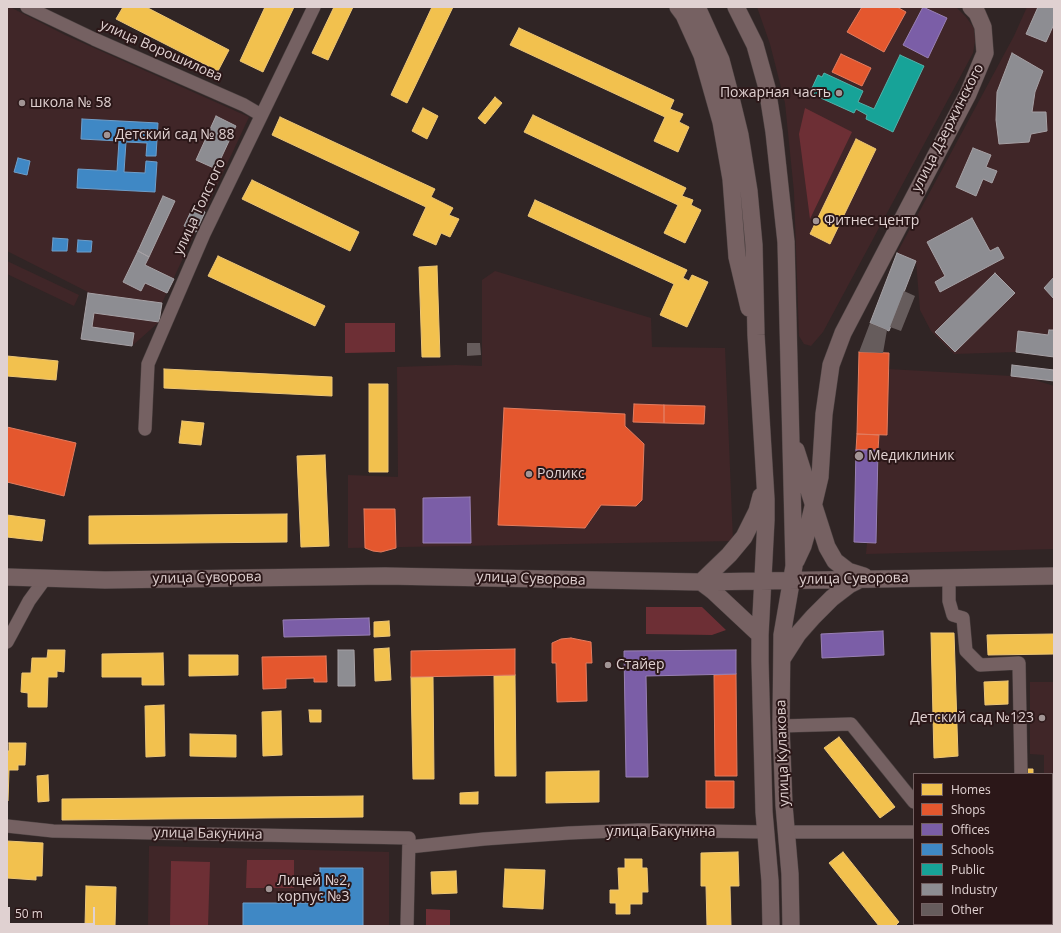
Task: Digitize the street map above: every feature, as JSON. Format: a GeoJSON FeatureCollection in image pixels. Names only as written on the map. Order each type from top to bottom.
{"type":"FeatureCollection","features":[{"type":"Feature","properties":{"kind":"main road"},"geometry":{"type":"LineString","coordinates":[[678,7],[684,15],[702,56],[721,122],[731,179],[737,257],[756,335]]}},
{"type":"Feature","properties":{"kind":"main road"},"geometry":{"type":"LineString","coordinates":[[697,7],[721,60],[740,135],[749,191],[754,245],[756,335]]}},
{"type":"Feature","properties":{"kind":"main road"},"geometry":{"type":"LineString","coordinates":[[736,7],[754,46],[767,88],[774,132],[786,242],[792,573]]}},
{"type":"Feature","properties":{"kind":"main road","name":"улица Дзержинского"},"geometry":{"type":"LineString","coordinates":[[792,573],[803,546],[820,477],[824,414],[831,365],[843,333],[968,94],[985,53],[983,27],[977,12],[971,7]]}},
{"type":"Feature","properties":{"kind":"main road","name":"улица Кулакова"},"geometry":{"type":"LineString","coordinates":[[756,335],[766,520],[760,635],[765,832],[770,881],[771,926]]}},
{"type":"Feature","properties":{"kind":"main road"},"geometry":{"type":"LineString","coordinates":[[790,430],[827,547],[835,561],[848,571],[867,579]]}},
{"type":"Feature","properties":{"kind":"main road"},"geometry":{"type":"LineString","coordinates":[[760,635],[713,591],[701,582],[729,555],[744,537],[757,511],[765,482]]}},
{"type":"Feature","properties":{"kind":"main road","name":"улица Кулакова"},"geometry":{"type":"LineString","coordinates":[[790,926],[790,874],[784,805],[781,726],[781,661],[782,635],[792,573]]}},
{"type":"Feature","properties":{"kind":"main road","name":"улица Суворова"},"geometry":{"type":"LineString","coordinates":[[7,577],[105,580],[385,576],[701,582],[763,580],[792,573],[867,579],[1054,576]]}},
{"type":"Feature","properties":{"kind":"main road"},"geometry":{"type":"LineString","coordinates":[[781,661],[798,634],[832,598],[849,585],[867,579]]}},
{"type":"Feature","properties":{"kind":"main road","name":"улица Бакунина"},"geometry":{"type":"LineString","coordinates":[[765,832],[786,832]]}},
{"type":"Feature","properties":{"kind":"street","name":"улица Ворошилова"},"geometry":{"type":"LineString","coordinates":[[27,7],[94,39],[244,105],[261,115]]}},
{"type":"Feature","properties":{"kind":"street","name":"улица Толстого"},"geometry":{"type":"LineString","coordinates":[[145,429],[148,364],[204,234],[314,7]]}},
{"type":"Feature","properties":{"kind":"street"},"geometry":{"type":"LineString","coordinates":[[949,578],[949,601],[953,615],[963,618],[966,651],[980,665],[1019,663],[1021,773]]}},
{"type":"Feature","properties":{"kind":"street"},"geometry":{"type":"LineString","coordinates":[[7,642],[29,601],[45,579]]}},
{"type":"Feature","properties":{"kind":"street"},"geometry":{"type":"LineString","coordinates":[[781,726],[851,724],[913,801]]}},
{"type":"Feature","properties":{"kind":"street","name":"улица Бакунина"},"geometry":{"type":"LineString","coordinates":[[7,826],[53,831],[409,842],[639,830],[765,832]]}},
{"type":"Feature","properties":{"kind":"street","name":"улица Бакунина"},"geometry":{"type":"LineString","coordinates":[[786,832],[913,832]]}},
{"type":"Feature","properties":{"kind":"street"},"geometry":{"type":"LineString","coordinates":[[407,926],[409,842]]}},
{"type":"Feature","properties":{"kind":"shaded area","name":"Детский сад № 88"},"geometry":{"type":"Polygon","coordinates":[[[7,7],[10,7],[65,35],[249,117],[162,303],[159,322],[132,346],[81,339],[88,292],[7,251],[7,7]]]}},
{"type":"Feature","properties":{"kind":"shaded area"},"geometry":{"type":"Polygon","coordinates":[[[757,7],[956,7],[974,28],[975,41],[973,53],[823,332],[811,346],[804,344],[799,336],[794,192],[785,103],[770,44],[757,7]]]}},
{"type":"Feature","properties":{"kind":"shaded area"},"geometry":{"type":"Polygon","coordinates":[[[1027,7],[1054,7],[1054,357],[1016,352],[954,354],[931,331],[920,310],[916,261],[897,253],[1014,36],[1027,7]]]}},
{"type":"Feature","properties":{"kind":"shaded area"},"geometry":{"type":"Polygon","coordinates":[[[805,108],[852,132],[810,219],[799,134],[805,108]]]}},
{"type":"Feature","properties":{"kind":"shaded area"},"geometry":{"type":"Polygon","coordinates":[[[7,261],[79,295],[74,306],[7,274],[7,261]]]}},
{"type":"Feature","properties":{"kind":"shaded area"},"geometry":{"type":"Polygon","coordinates":[[[495,271],[651,318],[652,347],[725,348],[733,541],[348,548],[348,475],[398,477],[397,367],[456,365],[482,366],[482,280],[495,271]]]}},
{"type":"Feature","properties":{"kind":"shaded area"},"geometry":{"type":"Polygon","coordinates":[[[345,323],[395,323],[395,352],[345,353],[345,323]]]}},
{"type":"Feature","properties":{"kind":"shaded area"},"geometry":{"type":"Polygon","coordinates":[[[888,369],[1011,376],[1032,379],[1054,386],[1054,549],[866,554],[867,543],[877,542],[879,435],[888,369]]]}},
{"type":"Feature","properties":{"kind":"shaded area"},"geometry":{"type":"Polygon","coordinates":[[[646,607],[702,607],[726,630],[712,635],[646,634],[646,607]]]}},
{"type":"Feature","properties":{"kind":"shaded area","name":"Детский сад №123"},"geometry":{"type":"Polygon","coordinates":[[[1030,682],[1054,682],[1054,808],[1053,773],[1044,773],[1044,755],[1030,754],[1030,682]]]}},
{"type":"Feature","properties":{"kind":"shaded area","name":"Лицей №2, корпус №3"},"geometry":{"type":"Polygon","coordinates":[[[149,846],[389,852],[389,926],[148,926],[149,846]]]}},
{"type":"Feature","properties":{"kind":"shaded area"},"geometry":{"type":"Polygon","coordinates":[[[247,860],[294,860],[294,888],[246,888],[247,860]]]}},
{"type":"Feature","properties":{"kind":"shaded area"},"geometry":{"type":"Polygon","coordinates":[[[171,861],[210,862],[208,926],[170,926],[171,861]]]}},
{"type":"Feature","properties":{"kind":"shaded area"},"geometry":{"type":"Polygon","coordinates":[[[426,909],[450,910],[450,926],[426,926],[426,909]]]}},
{"type":"Feature","properties":{"kind":"building: Homes"},"geometry":{"type":"Polygon","coordinates":[[[123,7],[146,7],[229,50],[218,71],[116,19],[123,7]]]}},
{"type":"Feature","properties":{"kind":"building: Homes"},"geometry":{"type":"Polygon","coordinates":[[[265,7],[294,7],[263,72],[240,61],[265,7]]]}},
{"type":"Feature","properties":{"kind":"building: Homes"},"geometry":{"type":"Polygon","coordinates":[[[334,7],[353,7],[328,60],[312,53],[334,7]]]}},
{"type":"Feature","properties":{"kind":"building: Homes"},"geometry":{"type":"Polygon","coordinates":[[[432,7],[453,7],[407,103],[391,95],[432,7]]]}},
{"type":"Feature","properties":{"kind":"building: Homes"},"geometry":{"type":"Polygon","coordinates":[[[519,28],[674,100],[670,109],[683,114],[679,122],[689,127],[678,152],[654,141],[665,117],[510,45],[519,28]]]}},
{"type":"Feature","properties":{"kind":"building: Homes"},"geometry":{"type":"Polygon","coordinates":[[[495,97],[502,103],[485,124],[478,118],[495,97]]]}},
{"type":"Feature","properties":{"kind":"building: Homes"},"geometry":{"type":"Polygon","coordinates":[[[423,108],[438,116],[427,139],[412,131],[423,108]]]}},
{"type":"Feature","properties":{"kind":"building: Homes"},"geometry":{"type":"Polygon","coordinates":[[[533,115],[686,188],[682,196],[693,200],[691,205],[701,210],[685,243],[664,233],[678,205],[524,132],[533,115]]]}},
{"type":"Feature","properties":{"kind":"building: Homes"},"geometry":{"type":"Polygon","coordinates":[[[280,117],[435,189],[431,197],[453,208],[449,215],[459,219],[450,237],[441,233],[436,245],[413,235],[426,207],[272,135],[280,117]]]}},
{"type":"Feature","properties":{"kind":"building: Homes"},"geometry":{"type":"Polygon","coordinates":[[[856,139],[876,149],[830,244],[810,234],[856,139]]]}},
{"type":"Feature","properties":{"kind":"building: Homes"},"geometry":{"type":"Polygon","coordinates":[[[252,180],[359,232],[350,251],[242,199],[252,180]]]}},
{"type":"Feature","properties":{"kind":"building: Homes"},"geometry":{"type":"Polygon","coordinates":[[[535,200],[687,270],[683,278],[689,281],[692,275],[708,282],[687,327],[660,315],[674,284],[528,216],[535,200]]]}},
{"type":"Feature","properties":{"kind":"building: Homes"},"geometry":{"type":"Polygon","coordinates":[[[218,256],[325,306],[315,326],[208,276],[218,256]]]}},
{"type":"Feature","properties":{"kind":"building: Homes"},"geometry":{"type":"Polygon","coordinates":[[[437,266],[440,357],[422,357],[419,267],[437,266]]]}},
{"type":"Feature","properties":{"kind":"building: Homes"},"geometry":{"type":"Polygon","coordinates":[[[7,356],[58,361],[56,380],[7,376],[7,356]]]}},
{"type":"Feature","properties":{"kind":"building: Homes"},"geometry":{"type":"Polygon","coordinates":[[[164,369],[332,377],[332,396],[164,388],[164,369]]]}},
{"type":"Feature","properties":{"kind":"building: Homes"},"geometry":{"type":"Polygon","coordinates":[[[369,384],[388,384],[388,472],[369,472],[369,384]]]}},
{"type":"Feature","properties":{"kind":"building: Homes"},"geometry":{"type":"Polygon","coordinates":[[[182,421],[204,423],[201,445],[179,443],[182,421]]]}},
{"type":"Feature","properties":{"kind":"building: Homes"},"geometry":{"type":"Polygon","coordinates":[[[325,455],[329,546],[301,547],[297,456],[325,455]]]}},
{"type":"Feature","properties":{"kind":"building: Homes"},"geometry":{"type":"Polygon","coordinates":[[[287,514],[287,542],[89,544],[89,516],[287,514]]]}},
{"type":"Feature","properties":{"kind":"building: Homes"},"geometry":{"type":"Polygon","coordinates":[[[7,515],[45,520],[42,541],[7,537],[7,515]]]}},
{"type":"Feature","properties":{"kind":"building: Homes"},"geometry":{"type":"Polygon","coordinates":[[[389,621],[390,636],[374,637],[374,622],[389,621]]]}},
{"type":"Feature","properties":{"kind":"building: Homes"},"geometry":{"type":"Polygon","coordinates":[[[931,633],[954,633],[958,756],[934,758],[931,633]]]}},
{"type":"Feature","properties":{"kind":"building: Homes"},"geometry":{"type":"Polygon","coordinates":[[[1054,634],[1054,654],[988,655],[987,635],[1054,634]]]}},
{"type":"Feature","properties":{"kind":"building: Homes"},"geometry":{"type":"Polygon","coordinates":[[[389,648],[391,680],[375,681],[374,649],[389,648]]]}},
{"type":"Feature","properties":{"kind":"building: Homes"},"geometry":{"type":"Polygon","coordinates":[[[48,650],[65,650],[64,672],[57,671],[57,677],[48,677],[47,707],[28,707],[28,693],[21,692],[22,673],[31,673],[32,658],[47,658],[48,650]]]}},
{"type":"Feature","properties":{"kind":"building: Homes"},"geometry":{"type":"Polygon","coordinates":[[[163,653],[164,685],[142,685],[142,677],[102,677],[102,654],[163,653]]]}},
{"type":"Feature","properties":{"kind":"building: Homes"},"geometry":{"type":"Polygon","coordinates":[[[189,655],[238,655],[238,675],[189,676],[189,655]]]}},
{"type":"Feature","properties":{"kind":"building: Homes"},"geometry":{"type":"Polygon","coordinates":[[[515,675],[516,776],[495,776],[494,676],[515,675]]]}},
{"type":"Feature","properties":{"kind":"building: Homes"},"geometry":{"type":"Polygon","coordinates":[[[411,677],[433,677],[434,779],[413,779],[411,677]]]}},
{"type":"Feature","properties":{"kind":"building: Homes"},"geometry":{"type":"Polygon","coordinates":[[[1008,681],[1008,704],[985,705],[984,682],[1008,681]]]}},
{"type":"Feature","properties":{"kind":"building: Homes"},"geometry":{"type":"Polygon","coordinates":[[[164,705],[165,756],[146,757],[145,706],[164,705]]]}},
{"type":"Feature","properties":{"kind":"building: Homes"},"geometry":{"type":"Polygon","coordinates":[[[309,710],[321,710],[321,722],[310,722],[309,710]]]}},
{"type":"Feature","properties":{"kind":"building: Homes"},"geometry":{"type":"Polygon","coordinates":[[[281,711],[282,755],[263,756],[262,712],[281,711]]]}},
{"type":"Feature","properties":{"kind":"building: Homes"},"geometry":{"type":"Polygon","coordinates":[[[190,734],[236,735],[236,757],[190,756],[190,734]]]}},
{"type":"Feature","properties":{"kind":"building: Homes"},"geometry":{"type":"Polygon","coordinates":[[[839,737],[895,807],[880,818],[824,748],[839,737]]]}},
{"type":"Feature","properties":{"kind":"building: Homes"},"geometry":{"type":"Polygon","coordinates":[[[9,743],[26,743],[25,765],[18,765],[18,770],[9,770],[8,801],[7,751],[9,751],[9,743]]]}},
{"type":"Feature","properties":{"kind":"building: Homes"},"geometry":{"type":"Polygon","coordinates":[[[1024,769],[1033,769],[1033,773],[1024,773],[1024,769]]]}},
{"type":"Feature","properties":{"kind":"building: Homes"},"geometry":{"type":"Polygon","coordinates":[[[599,771],[599,802],[546,803],[546,772],[599,771]]]}},
{"type":"Feature","properties":{"kind":"building: Homes"},"geometry":{"type":"Polygon","coordinates":[[[48,775],[49,801],[38,802],[37,776],[48,775]]]}},
{"type":"Feature","properties":{"kind":"building: Homes"},"geometry":{"type":"Polygon","coordinates":[[[478,792],[478,804],[460,804],[460,793],[478,792]]]}},
{"type":"Feature","properties":{"kind":"building: Homes"},"geometry":{"type":"Polygon","coordinates":[[[363,796],[363,817],[62,820],[62,799],[363,796]]]}},
{"type":"Feature","properties":{"kind":"building: Homes"},"geometry":{"type":"Polygon","coordinates":[[[7,841],[43,843],[42,876],[36,876],[36,880],[7,878],[7,841]]]}},
{"type":"Feature","properties":{"kind":"building: Homes"},"geometry":{"type":"Polygon","coordinates":[[[738,852],[739,886],[730,886],[731,926],[707,926],[706,886],[701,886],[701,853],[738,852]]]}},
{"type":"Feature","properties":{"kind":"building: Homes"},"geometry":{"type":"Polygon","coordinates":[[[843,852],[899,922],[895,926],[879,926],[829,863],[843,852]]]}},
{"type":"Feature","properties":{"kind":"building: Homes"},"geometry":{"type":"Polygon","coordinates":[[[625,859],[642,859],[642,868],[647,868],[648,892],[642,892],[642,904],[630,904],[630,914],[616,914],[616,903],[610,903],[610,890],[619,890],[618,868],[625,868],[625,859]]]}},
{"type":"Feature","properties":{"kind":"building: Homes"},"geometry":{"type":"Polygon","coordinates":[[[505,869],[545,870],[543,909],[503,907],[505,869]]]}},
{"type":"Feature","properties":{"kind":"building: Homes"},"geometry":{"type":"Polygon","coordinates":[[[456,871],[457,893],[432,894],[431,872],[456,871]]]}},
{"type":"Feature","properties":{"kind":"building: Homes"},"geometry":{"type":"Polygon","coordinates":[[[1053,873],[1054,873],[1053,892],[1053,873]]]}},
{"type":"Feature","properties":{"kind":"building: Homes"},"geometry":{"type":"Polygon","coordinates":[[[86,886],[116,887],[115,926],[85,926],[86,886]]]}},
{"type":"Feature","properties":{"kind":"building: Homes"},"geometry":{"type":"Polygon","coordinates":[[[973,925],[991,925],[991,926],[973,925]]]}},
{"type":"Feature","properties":{"kind":"building: Shops"},"geometry":{"type":"Polygon","coordinates":[[[862,7],[897,7],[906,12],[884,52],[847,32],[862,7]]]}},
{"type":"Feature","properties":{"kind":"building: Shops"},"geometry":{"type":"Polygon","coordinates":[[[841,54],[871,68],[862,86],[832,72],[841,54]]]}},
{"type":"Feature","properties":{"kind":"building: Shops"},"geometry":{"type":"Polygon","coordinates":[[[859,352],[889,353],[887,435],[857,434],[859,352]]]}},
{"type":"Feature","properties":{"kind":"building: Shops"},"geometry":{"type":"Polygon","coordinates":[[[634,404],[664,405],[664,423],[633,422],[634,404]]]}},
{"type":"Feature","properties":{"kind":"building: Shops"},"geometry":{"type":"Polygon","coordinates":[[[664,405],[705,406],[704,424],[664,423],[664,405]]]}},
{"type":"Feature","properties":{"kind":"building: Shops"},"geometry":{"type":"Polygon","coordinates":[[[504,408],[625,414],[625,426],[644,444],[642,500],[636,506],[601,505],[585,528],[498,525],[504,408]]]}},
{"type":"Feature","properties":{"kind":"building: Shops"},"geometry":{"type":"Polygon","coordinates":[[[7,427],[76,443],[64,496],[7,482],[7,427]]]}},
{"type":"Feature","properties":{"kind":"building: Shops"},"geometry":{"type":"Polygon","coordinates":[[[857,434],[879,435],[878,450],[856,450],[857,434]]]}},
{"type":"Feature","properties":{"kind":"building: Shops"},"geometry":{"type":"Polygon","coordinates":[[[364,509],[395,509],[396,548],[381,552],[365,548],[364,509]]]}},
{"type":"Feature","properties":{"kind":"building: Shops"},"geometry":{"type":"Polygon","coordinates":[[[571,638],[591,642],[592,663],[586,663],[587,701],[557,702],[556,663],[552,663],[552,643],[561,639],[571,638]]]}},
{"type":"Feature","properties":{"kind":"building: Shops"},"geometry":{"type":"Polygon","coordinates":[[[515,649],[515,675],[411,677],[411,651],[515,649]]]}},
{"type":"Feature","properties":{"kind":"building: Shops"},"geometry":{"type":"Polygon","coordinates":[[[326,656],[327,682],[314,682],[314,678],[286,679],[286,688],[263,689],[262,657],[326,656]]]}},
{"type":"Feature","properties":{"kind":"building: Shops"},"geometry":{"type":"Polygon","coordinates":[[[736,674],[737,776],[715,776],[714,675],[736,674]]]}},
{"type":"Feature","properties":{"kind":"building: Shops"},"geometry":{"type":"Polygon","coordinates":[[[706,781],[734,781],[734,808],[706,808],[706,781]]]}},
{"type":"Feature","properties":{"kind":"building: Offices"},"geometry":{"type":"Polygon","coordinates":[[[923,7],[947,18],[928,58],[903,45],[923,7]]]}},
{"type":"Feature","properties":{"kind":"building: Offices"},"geometry":{"type":"Polygon","coordinates":[[[856,450],[878,450],[876,543],[854,542],[856,450]]]}},
{"type":"Feature","properties":{"kind":"building: Offices"},"geometry":{"type":"Polygon","coordinates":[[[470,497],[471,543],[423,543],[423,498],[470,497]]]}},
{"type":"Feature","properties":{"kind":"building: Offices"},"geometry":{"type":"Polygon","coordinates":[[[369,618],[370,635],[284,637],[283,620],[369,618]]]}},
{"type":"Feature","properties":{"kind":"building: Offices"},"geometry":{"type":"Polygon","coordinates":[[[883,631],[884,655],[822,658],[821,634],[883,631]]]}},
{"type":"Feature","properties":{"kind":"building: Offices"},"geometry":{"type":"Polygon","coordinates":[[[736,650],[736,674],[646,676],[648,777],[626,777],[624,651],[736,650]]]}},
{"type":"Feature","properties":{"kind":"building: Schools"},"geometry":{"type":"Polygon","coordinates":[[[82,119],[158,123],[156,156],[146,156],[147,143],[126,142],[124,172],[145,173],[146,161],[157,162],[155,192],[77,188],[78,169],[117,171],[119,141],[81,139],[82,119]]]}},
{"type":"Feature","properties":{"kind":"building: Schools"},"geometry":{"type":"Polygon","coordinates":[[[18,158],[30,161],[27,175],[14,172],[18,158]]]}},
{"type":"Feature","properties":{"kind":"building: Schools"},"geometry":{"type":"Polygon","coordinates":[[[53,238],[68,239],[67,251],[52,251],[53,238]]]}},
{"type":"Feature","properties":{"kind":"building: Schools"},"geometry":{"type":"Polygon","coordinates":[[[78,240],[92,241],[91,252],[77,252],[78,240]]]}},
{"type":"Feature","properties":{"kind":"building: Schools"},"geometry":{"type":"Polygon","coordinates":[[[320,868],[363,868],[363,926],[243,926],[243,903],[320,903],[320,868]]]}},
{"type":"Feature","properties":{"kind":"building: Public","name":"Пожарная часть"},"geometry":{"type":"Polygon","coordinates":[[[900,55],[924,66],[893,132],[866,119],[867,115],[856,109],[854,113],[814,95],[816,90],[812,88],[818,75],[822,77],[824,73],[863,91],[858,102],[874,109],[900,55]]]}},
{"type":"Feature","properties":{"kind":"building: Industry"},"geometry":{"type":"Polygon","coordinates":[[[1038,7],[1054,7],[1054,24],[1046,42],[1026,34],[1038,7]]]}},
{"type":"Feature","properties":{"kind":"building: Industry"},"geometry":{"type":"Polygon","coordinates":[[[1012,53],[1043,71],[1035,92],[1032,112],[1046,112],[1047,131],[1031,134],[1029,142],[999,144],[996,120],[997,92],[1012,53]]]}},
{"type":"Feature","properties":{"kind":"building: Industry"},"geometry":{"type":"Polygon","coordinates":[[[216,116],[236,126],[216,169],[196,160],[216,116]]]}},
{"type":"Feature","properties":{"kind":"building: Industry"},"geometry":{"type":"Polygon","coordinates":[[[973,148],[991,155],[986,167],[997,171],[992,183],[983,179],[976,196],[956,187],[973,148]]]}},
{"type":"Feature","properties":{"kind":"building: Industry"},"geometry":{"type":"Polygon","coordinates":[[[163,196],[175,201],[149,257],[138,251],[163,196]]]}},
{"type":"Feature","properties":{"kind":"building: Industry"},"geometry":{"type":"Polygon","coordinates":[[[193,207],[205,212],[196,232],[184,226],[193,207]]]}},
{"type":"Feature","properties":{"kind":"building: Industry"},"geometry":{"type":"Polygon","coordinates":[[[972,218],[990,251],[998,247],[1004,258],[940,292],[935,282],[945,276],[927,242],[972,218]]]}},
{"type":"Feature","properties":{"kind":"building: Industry"},"geometry":{"type":"Polygon","coordinates":[[[138,251],[149,257],[145,265],[174,279],[167,293],[145,283],[141,291],[123,282],[138,251]]]}},
{"type":"Feature","properties":{"kind":"building: Industry"},"geometry":{"type":"Polygon","coordinates":[[[897,253],[916,261],[889,331],[870,323],[897,253]]]}},
{"type":"Feature","properties":{"kind":"building: Industry"},"geometry":{"type":"Polygon","coordinates":[[[995,273],[1015,293],[955,352],[935,332],[995,273]]]}},
{"type":"Feature","properties":{"kind":"building: Industry"},"geometry":{"type":"Polygon","coordinates":[[[1054,277],[1054,299],[1044,288],[1054,277]]]}},
{"type":"Feature","properties":{"kind":"building: Industry"},"geometry":{"type":"Polygon","coordinates":[[[88,293],[162,303],[159,322],[94,313],[92,327],[134,333],[132,346],[81,339],[88,293]]]}},
{"type":"Feature","properties":{"kind":"building: Industry"},"geometry":{"type":"Polygon","coordinates":[[[1049,330],[1054,330],[1054,357],[1016,352],[1018,331],[1048,335],[1049,330]]]}},
{"type":"Feature","properties":{"kind":"building: Industry"},"geometry":{"type":"Polygon","coordinates":[[[1012,365],[1054,370],[1054,381],[1011,376],[1012,365]]]}},
{"type":"Feature","properties":{"kind":"building: Industry"},"geometry":{"type":"Polygon","coordinates":[[[338,650],[354,650],[355,686],[338,686],[338,650]]]}},
{"type":"Feature","properties":{"kind":"building: Other"},"geometry":{"type":"Polygon","coordinates":[[[904,291],[915,296],[901,331],[890,327],[904,291]]]}},
{"type":"Feature","properties":{"kind":"building: Other"},"geometry":{"type":"Polygon","coordinates":[[[870,323],[887,330],[883,353],[859,352],[870,323]]]}},
{"type":"Feature","properties":{"kind":"building: Other"},"geometry":{"type":"Polygon","coordinates":[[[467,343],[480,343],[481,355],[467,356],[467,343]]]}},
{"type":"Feature","properties":{"kind":"place","name":"Пожарная часть"},"geometry":{"type":"Point","coordinates":[839,93]}},
{"type":"Feature","properties":{"kind":"place","name":"школа № 58"},"geometry":{"type":"Point","coordinates":[22,103]}},
{"type":"Feature","properties":{"kind":"place","name":"Детский сад № 88"},"geometry":{"type":"Point","coordinates":[107,135]}},
{"type":"Feature","properties":{"kind":"place","name":"Фитнес-центр"},"geometry":{"type":"Point","coordinates":[816,221]}},
{"type":"Feature","properties":{"kind":"place","name":"Медиклиник"},"geometry":{"type":"Point","coordinates":[859,456]}},
{"type":"Feature","properties":{"kind":"place","name":"Роликс"},"geometry":{"type":"Point","coordinates":[529,474]}},
{"type":"Feature","properties":{"kind":"place","name":"Стайер"},"geometry":{"type":"Point","coordinates":[608,665]}},
{"type":"Feature","properties":{"kind":"place","name":"Детский сад №123"},"geometry":{"type":"Point","coordinates":[1042,718]}},
{"type":"Feature","properties":{"kind":"place","name":"Лицей №2, корпус №3"},"geometry":{"type":"Point","coordinates":[269,889]}}]}
